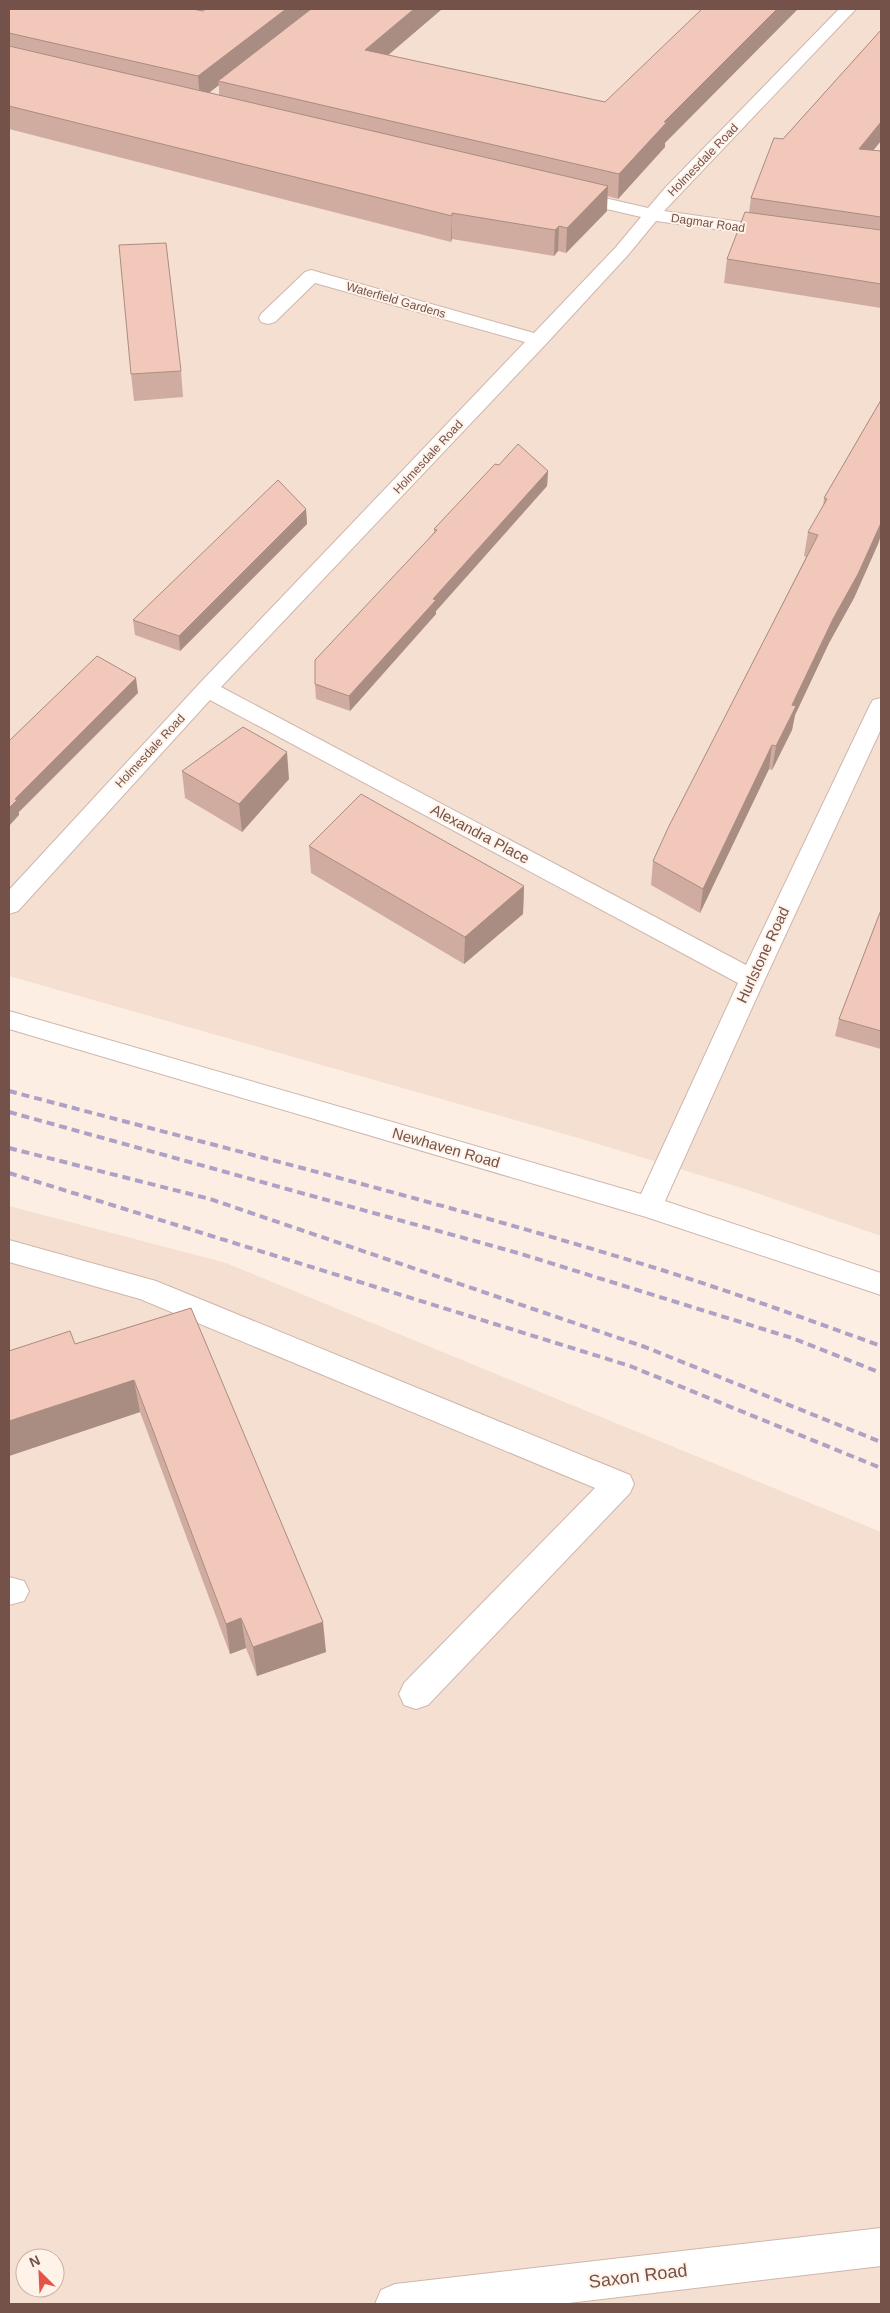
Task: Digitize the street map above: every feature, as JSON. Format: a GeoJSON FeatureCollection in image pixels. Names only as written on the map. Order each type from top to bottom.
{"type":"FeatureCollection","features":[{"type":"Feature","properties":{"kind":"street","name":"Holmesdale Road"},"geometry":{"type":"LineString","coordinates":[[9,905],[208,689],[539,340],[654,215],[671,192],[848,9]]}},
{"type":"Feature","properties":{"kind":"street","name":"Dagmar Road"},"geometry":{"type":"LineString","coordinates":[[558,192],[654,215],[793,235]]}},
{"type":"Feature","properties":{"kind":"street","name":"Waterfield Gardens"},"geometry":{"type":"LineString","coordinates":[[268,318],[310,276],[539,340]]}},
{"type":"Feature","properties":{"kind":"street","name":"Alexandra Place"},"geometry":{"type":"LineString","coordinates":[[208,689],[752,979]]}},
{"type":"Feature","properties":{"kind":"street","name":"Hurlstone Road"},"geometry":{"type":"LineString","coordinates":[[649,1207],[752,979],[881,705]]}},
{"type":"Feature","properties":{"kind":"street","name":"Newhaven Road"},"geometry":{"type":"LineString","coordinates":[[9,1020],[649,1207],[881,1284]]}},
{"type":"Feature","properties":{"kind":"street"},"geometry":{"type":"LineString","coordinates":[[9,1251],[146,1289],[619,1484],[416,1694]]}},
{"type":"Feature","properties":{"kind":"street","name":"Saxon Road"},"geometry":{"type":"LineString","coordinates":[[395,2304],[881,2247]]}},
{"type":"Feature","properties":{"kind":"shaded area"},"geometry":{"type":"Polygon","coordinates":[[[9,9],[881,9],[881,1236],[742,1188],[582,1139],[9,976],[9,9]]]}},
{"type":"Feature","properties":{"kind":"shaded area"},"geometry":{"type":"Polygon","coordinates":[[[9,1206],[226,1263],[881,1532],[881,2304],[9,2304],[9,1206]]]}},
{"type":"Feature","properties":{"kind":"building"},"geometry":{"type":"Polygon","coordinates":[[[9,9],[192,9],[203,11],[206,9],[286,9],[198,76],[9,33],[9,9]]]}},
{"type":"Feature","properties":{"kind":"building"},"geometry":{"type":"Polygon","coordinates":[[[311,9],[414,9],[365,50],[605,102],[702,9],[777,9],[664,122],[667,122],[619,174],[218,81],[311,9]]]}},
{"type":"Feature","properties":{"kind":"building"},"geometry":{"type":"Polygon","coordinates":[[[881,30],[881,122],[859,149],[881,151],[881,217],[751,198],[774,138],[783,139],[881,30]]]}},
{"type":"Feature","properties":{"kind":"building"},"geometry":{"type":"Polygon","coordinates":[[[9,46],[608,186],[567,228],[559,226],[555,230],[452,213],[452,216],[9,106],[9,46]]]}},
{"type":"Feature","properties":{"kind":"building"},"geometry":{"type":"Polygon","coordinates":[[[745,212],[881,230],[881,284],[727,259],[745,212]]]}},
{"type":"Feature","properties":{"kind":"building"},"geometry":{"type":"Polygon","coordinates":[[[166,243],[181,371],[131,374],[119,245],[166,243]]]}},
{"type":"Feature","properties":{"kind":"building"},"geometry":{"type":"Polygon","coordinates":[[[881,400],[881,523],[858,574],[833,619],[792,705],[796,706],[776,746],[772,745],[703,889],[653,861],[669,826],[818,535],[808,532],[827,499],[824,498],[881,400]]]}},
{"type":"Feature","properties":{"kind":"building"},"geometry":{"type":"Polygon","coordinates":[[[518,444],[548,471],[433,599],[436,600],[349,696],[315,684],[315,660],[437,530],[434,529],[495,464],[499,465],[518,444]]]}},
{"type":"Feature","properties":{"kind":"building"},"geometry":{"type":"Polygon","coordinates":[[[278,480],[306,509],[179,636],[133,620],[278,480]]]}},
{"type":"Feature","properties":{"kind":"building"},"geometry":{"type":"Polygon","coordinates":[[[97,656],[136,678],[15,799],[17,800],[9,808],[9,741],[97,656]]]}},
{"type":"Feature","properties":{"kind":"building"},"geometry":{"type":"Polygon","coordinates":[[[243,727],[287,752],[239,804],[182,771],[243,727]]]}},
{"type":"Feature","properties":{"kind":"building"},"geometry":{"type":"Polygon","coordinates":[[[361,794],[524,886],[465,937],[309,846],[361,794]]]}},
{"type":"Feature","properties":{"kind":"building"},"geometry":{"type":"Polygon","coordinates":[[[881,910],[881,1031],[839,1019],[881,910]]]}},
{"type":"Feature","properties":{"kind":"building"},"geometry":{"type":"Polygon","coordinates":[[[191,1308],[323,1622],[253,1647],[241,1618],[226,1624],[134,1380],[9,1421],[9,1351],[70,1331],[75,1344],[191,1308]]]}},
{"type":"Feature","properties":{"kind":"railway"},"geometry":{"type":"LineString","coordinates":[[9,1091],[338,1178],[584,1246],[773,1307],[881,1346]]}},
{"type":"Feature","properties":{"kind":"railway"},"geometry":{"type":"LineString","coordinates":[[9,1112],[518,1253],[792,1338],[881,1373]]}},
{"type":"Feature","properties":{"kind":"railway"},"geometry":{"type":"LineString","coordinates":[[9,1148],[210,1199],[645,1347],[881,1442]]}},
{"type":"Feature","properties":{"kind":"railway"},"geometry":{"type":"LineString","coordinates":[[9,1173],[630,1366],[881,1468]]}}]}
